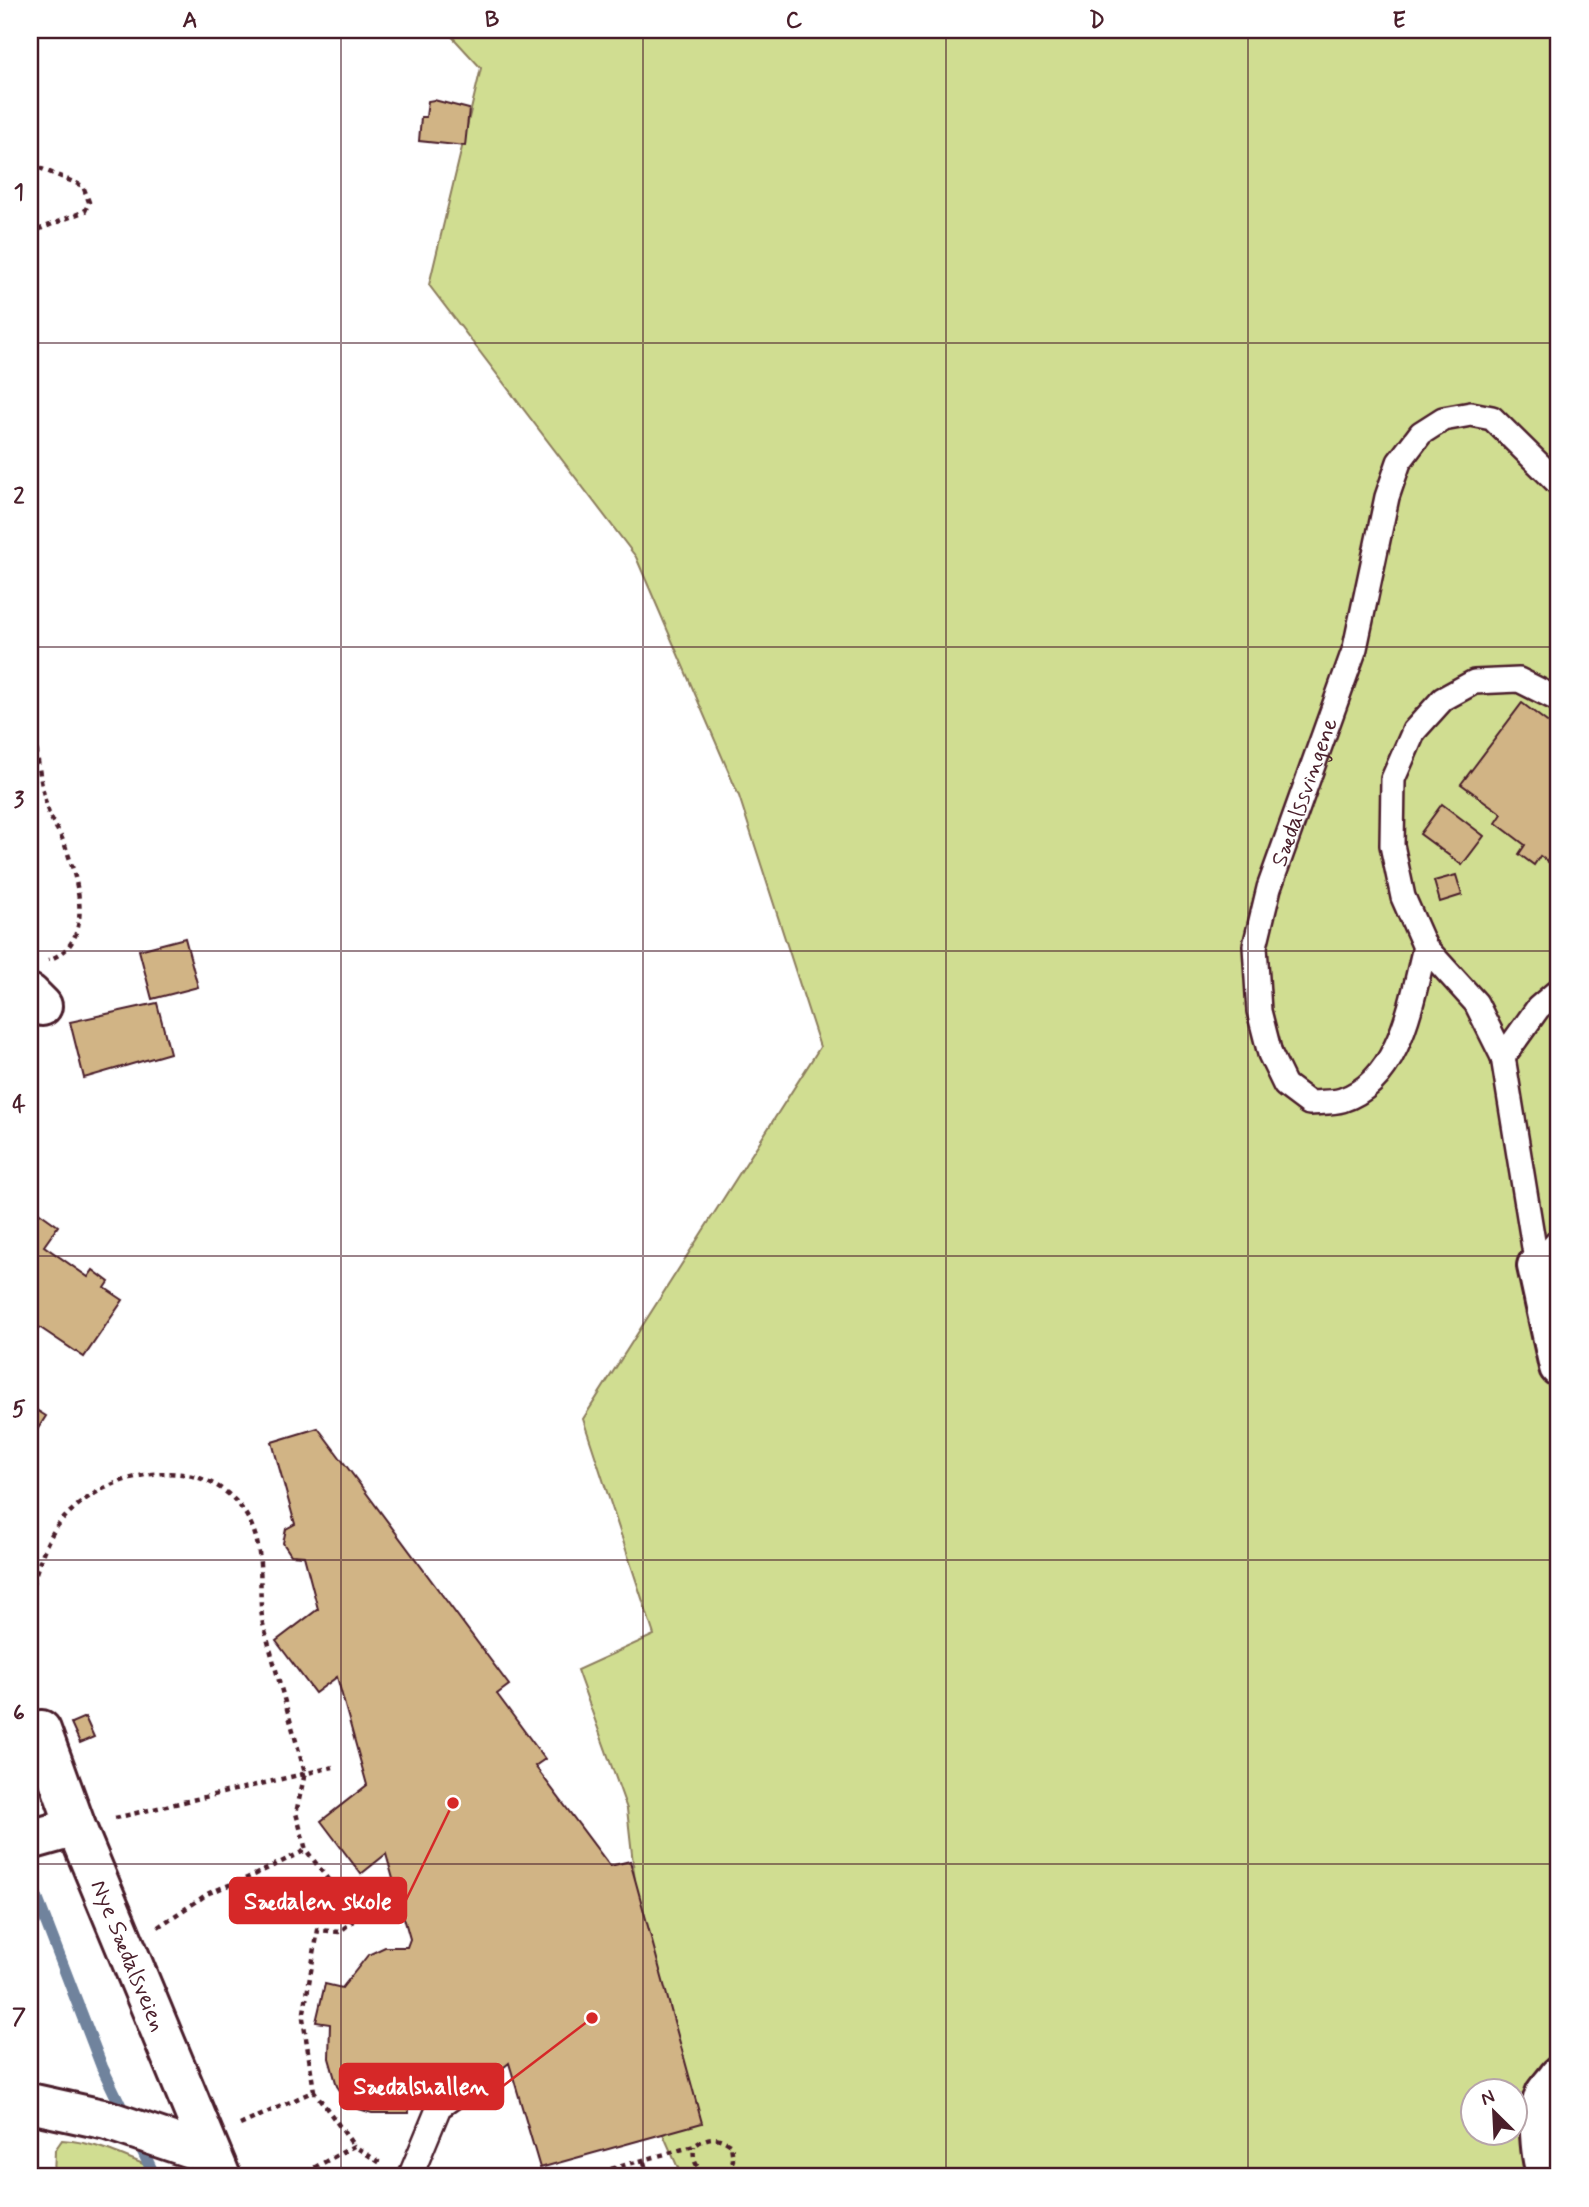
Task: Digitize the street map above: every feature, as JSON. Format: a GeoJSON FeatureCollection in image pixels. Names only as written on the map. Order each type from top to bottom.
{"type":"FeatureCollection","features":[{"type":"Feature","properties":{"kind":"street"},"geometry":{"type":"LineString","coordinates":[[1548,1253],[1559,1367]]}},
{"type":"Feature","properties":{"kind":"street","name":"Nye Sædalsveien"},"geometry":{"type":"LineString","coordinates":[[41,1730],[65,1831],[216,2166]]}},
{"type":"Feature","properties":{"kind":"street"},"geometry":{"type":"LineString","coordinates":[[1548,2177],[1544,2167],[1540,2130],[1544,2096],[1559,2076]]}},
{"type":"Feature","properties":{"kind":"street"},"geometry":{"type":"LineString","coordinates":[[30,2103],[107,2120],[166,2139],[216,2166]]}},
{"type":"Feature","properties":{"kind":"lane","name":"Sædalssvingene"},"geometry":{"type":"LineString","coordinates":[[1425,947],[1407,1017],[1390,1057],[1369,1083],[1342,1100],[1309,1103],[1285,1086],[1270,1054],[1259,1011],[1255,946],[1269,888],[1355,648],[1387,497],[1399,462],[1421,433],[1443,419],[1471,414],[1492,418],[1559,484]]}},
{"type":"Feature","properties":{"kind":"lane"},"geometry":{"type":"LineString","coordinates":[[1548,1253],[1503,1056],[1476,1003],[1425,947],[1403,897],[1392,845],[1392,779],[1414,731],[1443,699],[1474,682],[1519,680],[1559,700]]}},
{"type":"Feature","properties":{"kind":"lane"},"geometry":{"type":"LineString","coordinates":[[1503,1056],[1538,1008],[1559,990]]}},
{"type":"Feature","properties":{"kind":"lane"},"geometry":{"type":"LineString","coordinates":[[401,2174],[439,2107],[453,2097]]}},
{"type":"Feature","properties":{"kind":"path"},"geometry":{"type":"LineString","coordinates":[[30,164],[83,187],[89,202],[85,211],[30,233]]}},
{"type":"Feature","properties":{"kind":"path"},"geometry":{"type":"LineString","coordinates":[[30,670],[46,806],[65,847],[76,885],[80,920],[76,939],[37,988]]}},
{"type":"Feature","properties":{"kind":"path"},"geometry":{"type":"LineString","coordinates":[[30,1592],[57,1525],[83,1499],[113,1483],[148,1473],[188,1475],[213,1482],[236,1499],[260,1548],[259,1600],[263,1623],[306,1773],[296,1813],[306,1850],[350,1909],[352,1922],[339,1932],[318,1930],[303,2018],[314,2091],[354,2146],[401,2174]]}},
{"type":"Feature","properties":{"kind":"path"},"geometry":{"type":"LineString","coordinates":[[65,1831],[333,1767]]}},
{"type":"Feature","properties":{"kind":"path"},"geometry":{"type":"LineString","coordinates":[[152,1932],[209,1893],[306,1850]]}},
{"type":"Feature","properties":{"kind":"path"},"geometry":{"type":"LineString","coordinates":[[236,2126],[314,2091]]}},
{"type":"Feature","properties":{"kind":"path"},"geometry":{"type":"LineString","coordinates":[[582,2177],[644,2162],[694,2146],[706,2138],[721,2138],[731,2145],[733,2160],[727,2172],[712,2177],[699,2170],[693,2158],[694,2146]]}},
{"type":"Feature","properties":{"kind":"path"},"geometry":{"type":"LineString","coordinates":[[297,2177],[354,2146]]}},
{"type":"Feature","properties":{"kind":"path"},"geometry":{"type":"LineString","coordinates":[[644,2162],[648,2177]]}},
{"type":"Feature","properties":{"kind":"green space"},"geometry":{"type":"Polygon","coordinates":[[[446,30],[1559,30],[1559,2177],[682,2177],[663,2134],[627,1809],[577,1670],[654,1635],[583,1419],[820,1047],[739,796],[636,557],[429,285],[481,68],[446,30]]]}},
{"type":"Feature","properties":{"kind":"green space"},"geometry":{"type":"Polygon","coordinates":[[[62,2140],[105,2149],[174,2177],[54,2177],[55,2150],[62,2140]]]}},
{"type":"Feature","properties":{"kind":"building"},"geometry":{"type":"Polygon","coordinates":[[[434,100],[469,109],[465,146],[419,141],[421,117],[426,117],[428,101],[434,100]]]}},
{"type":"Feature","properties":{"kind":"building"},"geometry":{"type":"Polygon","coordinates":[[[1522,703],[1559,731],[1559,870],[1540,856],[1534,865],[1519,854],[1525,845],[1496,823],[1502,814],[1461,784],[1522,703]]]}},
{"type":"Feature","properties":{"kind":"building"},"geometry":{"type":"Polygon","coordinates":[[[1442,804],[1484,836],[1462,865],[1420,834],[1442,804]]]}},
{"type":"Feature","properties":{"kind":"building"},"geometry":{"type":"Polygon","coordinates":[[[1456,875],[1462,895],[1440,902],[1434,881],[1456,875]]]}},
{"type":"Feature","properties":{"kind":"building"},"geometry":{"type":"Polygon","coordinates":[[[185,938],[198,987],[152,999],[139,950],[185,938]]]}},
{"type":"Feature","properties":{"kind":"building"},"geometry":{"type":"Polygon","coordinates":[[[157,1003],[170,1053],[84,1078],[70,1022],[157,1003]]]}},
{"type":"Feature","properties":{"kind":"building"},"geometry":{"type":"Polygon","coordinates":[[[30,1206],[58,1226],[44,1246],[88,1277],[93,1270],[109,1282],[105,1288],[123,1300],[84,1357],[39,1327],[30,1336],[30,1206]]]}},
{"type":"Feature","properties":{"kind":"building"},"geometry":{"type":"Polygon","coordinates":[[[30,1406],[46,1416],[30,1441],[30,1406]]]}},
{"type":"Feature","properties":{"kind":"building"},"geometry":{"type":"Polygon","coordinates":[[[318,1428],[509,1685],[497,1694],[545,1759],[535,1766],[610,1866],[630,1861],[702,2123],[540,2168],[509,2063],[469,2096],[456,2078],[429,2085],[423,2081],[408,2097],[409,2113],[372,2113],[359,2109],[348,2102],[337,2086],[329,2058],[330,2024],[316,2022],[325,1984],[342,1988],[368,1955],[385,1947],[407,1947],[410,1939],[386,1854],[361,1874],[321,1821],[367,1785],[337,1677],[315,1693],[276,1641],[318,1609],[304,1556],[291,1555],[283,1543],[286,1529],[295,1524],[272,1442],[318,1428]]]}},
{"type":"Feature","properties":{"kind":"building"},"geometry":{"type":"Polygon","coordinates":[[[85,1717],[94,1737],[80,1743],[71,1723],[85,1717]]]}},
{"type":"Feature","properties":{"kind":"waterway"},"geometry":{"type":"LineString","coordinates":[[30,1880],[102,2067],[127,2119]]}},
{"type":"Feature","properties":{"kind":"waterway"},"geometry":{"type":"LineString","coordinates":[[137,2139],[155,2177]]}},
{"type":"Feature","properties":{"kind":"place","name":"Sædalen skole"},"geometry":{"type":"Point","coordinates":[453,1803]}},
{"type":"Feature","properties":{"kind":"place","name":"Sædalshallen"},"geometry":{"type":"Point","coordinates":[592,2018]}}]}
